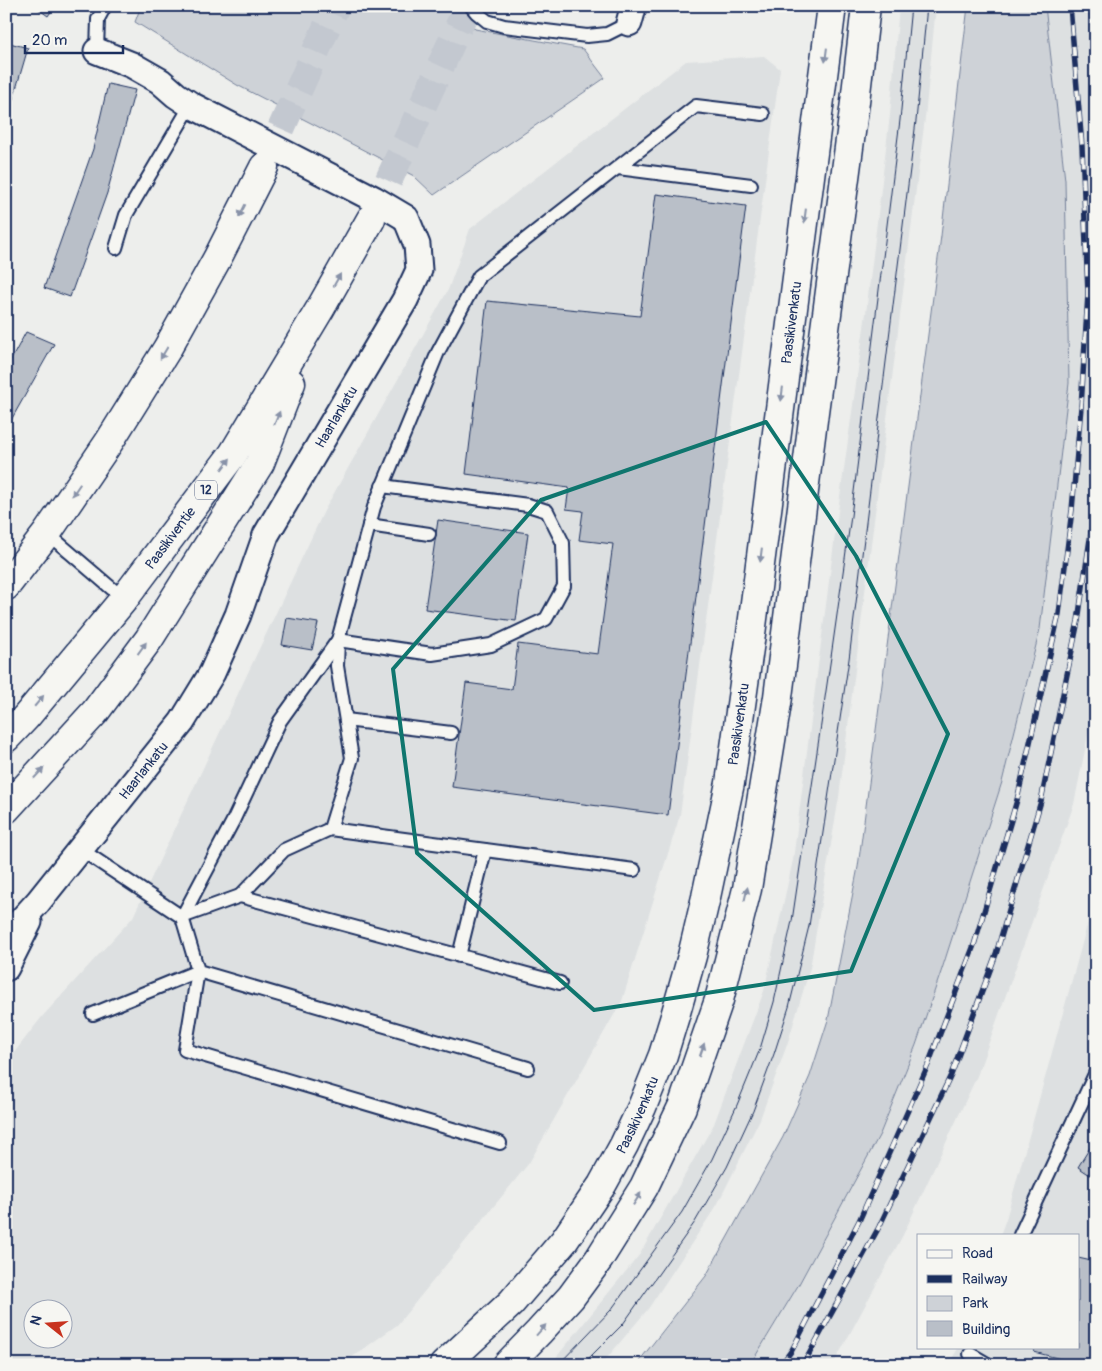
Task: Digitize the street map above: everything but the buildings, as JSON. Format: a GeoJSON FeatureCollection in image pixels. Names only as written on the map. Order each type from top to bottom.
{"type":"FeatureCollection","features":[{"type":"Feature","properties":{"kind":"main road","name":"Paasikivenkatu"},"geometry":{"type":"LineString","coordinates":[[444,1365],[511,1304],[564,1241],[597,1193],[624,1145],[642,1107],[663,1055],[675,1016],[706,898],[730,782],[832,6]]}},
{"type":"Feature","properties":{"kind":"main road"},"geometry":{"type":"LineString","coordinates":[[508,1365],[570,1297],[599,1259],[644,1187],[682,1106],[719,1000],[747,889],[778,697],[866,6]]}},
{"type":"Feature","properties":{"kind":"main road"},"geometry":{"type":"LineString","coordinates":[[6,586],[48,533],[109,442],[166,349],[217,259],[264,168]]}},
{"type":"Feature","properties":{"kind":"main road","name":"Paasikiventie"},"geometry":{"type":"LineString","coordinates":[[6,738],[26,717],[124,599],[233,454],[320,309],[371,219]]}},
{"type":"Feature","properties":{"kind":"main road"},"geometry":{"type":"LineString","coordinates":[[6,809],[100,705],[149,639],[260,463],[320,309]]}},
{"type":"Feature","properties":{"kind":"street","name":"Haarlankatu"},"geometry":{"type":"LineString","coordinates":[[6,937],[38,902],[182,722],[212,673],[238,616],[266,535],[405,300],[419,270],[417,245],[406,218],[374,199],[191,106],[160,81],[132,65],[98,51]]}},
{"type":"Feature","properties":{"kind":"street","name":"Haarlankatu"},"geometry":{"type":"LineString","coordinates":[[6,968],[38,902]]}},
{"type":"Feature","properties":{"kind":"lane"},"geometry":{"type":"LineString","coordinates":[[98,51],[98,19],[105,6]]}},
{"type":"Feature","properties":{"kind":"lane"},"geometry":{"type":"LineString","coordinates":[[471,6],[487,21],[504,26],[587,36],[607,34],[630,15]]}},
{"type":"Feature","properties":{"kind":"lane"},"geometry":{"type":"LineString","coordinates":[[116,248],[126,215],[191,106]]}},
{"type":"Feature","properties":{"kind":"lane"},"geometry":{"type":"LineString","coordinates":[[330,829],[352,758],[337,666],[338,640],[374,507],[382,486],[438,352],[479,276],[696,106],[762,114]]}},
{"type":"Feature","properties":{"kind":"lane"},"geometry":{"type":"LineString","coordinates":[[618,168],[751,185]]}},
{"type":"Feature","properties":{"kind":"lane"},"geometry":{"type":"LineString","coordinates":[[338,640],[432,654],[491,645],[546,619],[564,586],[564,543],[546,511],[528,505],[382,486]]}},
{"type":"Feature","properties":{"kind":"lane"},"geometry":{"type":"LineString","coordinates":[[369,525],[428,534]]}},
{"type":"Feature","properties":{"kind":"lane"},"geometry":{"type":"LineString","coordinates":[[48,533],[124,599]]}},
{"type":"Feature","properties":{"kind":"lane"},"geometry":{"type":"LineString","coordinates":[[182,917],[233,821],[280,721],[338,640]]}},
{"type":"Feature","properties":{"kind":"lane"},"geometry":{"type":"LineString","coordinates":[[346,720],[452,733]]}},
{"type":"Feature","properties":{"kind":"lane"},"geometry":{"type":"LineString","coordinates":[[182,917],[240,896],[284,850],[330,829],[634,870]]}},
{"type":"Feature","properties":{"kind":"lane"},"geometry":{"type":"LineString","coordinates":[[80,849],[182,917],[198,971],[185,1050],[500,1143]]}},
{"type":"Feature","properties":{"kind":"lane"},"geometry":{"type":"LineString","coordinates":[[459,956],[485,850]]}},
{"type":"Feature","properties":{"kind":"lane"},"geometry":{"type":"LineString","coordinates":[[240,896],[560,983]]}},
{"type":"Feature","properties":{"kind":"lane"},"geometry":{"type":"LineString","coordinates":[[93,1014],[198,971],[528,1068]]}},
{"type":"Feature","properties":{"kind":"lane"},"geometry":{"type":"LineString","coordinates":[[1020,1234],[1096,1072]]}},
{"type":"Feature","properties":{"kind":"lane"},"geometry":{"type":"LineString","coordinates":[[969,1355],[989,1365]]}},
{"type":"Feature","properties":{"kind":"highlighted area"},"geometry":{"type":"Polygon","coordinates":[[[766,422],[856,556],[948,734],[851,971],[594,1010],[417,853],[393,669],[541,500],[766,422]]]}},
{"type":"Feature","properties":{"kind":"shaded area"},"geometry":{"type":"Polygon","coordinates":[[[899,6],[936,6],[925,118],[839,797],[810,968],[788,1042],[760,1119],[717,1205],[648,1309],[601,1365],[550,1365],[640,1254],[714,1124],[764,991],[793,860],[866,313],[890,115],[899,6]]]}},
{"type":"Feature","properties":{"kind":"shaded area"},"geometry":{"type":"Polygon","coordinates":[[[1045,6],[1096,6],[1096,696],[1074,804],[977,1076],[903,1235],[833,1365],[750,1365],[799,1284],[880,1134],[916,1045],[1002,782],[1040,629],[1069,383],[1065,180],[1045,6]]]}},
{"type":"Feature","properties":{"kind":"shaded area"},"geometry":{"type":"Polygon","coordinates":[[[764,56],[780,69],[680,815],[622,1001],[529,1163],[397,1325],[341,1365],[6,1365],[6,1063],[41,1018],[133,917],[324,511],[448,290],[470,229],[686,61],[764,56]]]}},
{"type":"Feature","properties":{"kind":"shaded area"},"geometry":{"type":"Polygon","coordinates":[[[1096,893],[1096,1365],[948,1365],[958,1348],[1080,1348],[1080,1234],[1000,1234],[1096,893]]]}},
{"type":"Feature","properties":{"kind":"green space"},"geometry":{"type":"Polygon","coordinates":[[[141,6],[456,6],[475,29],[583,49],[605,78],[434,195],[414,176],[237,85],[135,22],[141,6]]]}},
{"type":"Feature","properties":{"kind":"green space"},"geometry":{"type":"Polygon","coordinates":[[[968,6],[1045,6],[1065,180],[1069,383],[1040,629],[1002,782],[916,1045],[880,1134],[799,1284],[750,1365],[636,1365],[706,1276],[783,1137],[810,1076],[828,1020],[858,867],[941,236],[968,6]]]}},
{"type":"Feature","properties":{"kind":"tunnel"},"geometry":{"type":"LineString","coordinates":[[264,167],[336,6]]}},
{"type":"Feature","properties":{"kind":"tunnel"},"geometry":{"type":"LineString","coordinates":[[371,219],[468,6]]}},
{"type":"Feature","properties":{"kind":"tram line"},"geometry":{"type":"LineString","coordinates":[[558,1365],[611,1310],[682,1212],[712,1159],[737,1105],[760,1049],[774,1002],[792,921],[851,516],[900,120],[911,6]]}},
{"type":"Feature","properties":{"kind":"tram line"},"geometry":{"type":"LineString","coordinates":[[582,1365],[623,1324],[695,1222],[727,1167],[753,1111],[789,1007],[809,926],[849,659],[916,121],[927,6]]}},
{"type":"Feature","properties":{"kind":"railway"},"geometry":{"type":"LineString","coordinates":[[781,1365],[792,1350],[859,1221],[928,1065],[974,945],[1017,800],[1059,614],[1072,510],[1088,294],[1082,146],[1070,6]]}},
{"type":"Feature","properties":{"kind":"railway"},"geometry":{"type":"LineString","coordinates":[[1091,6],[1096,53]]}},
{"type":"Feature","properties":{"kind":"railway"},"geometry":{"type":"LineString","coordinates":[[803,1365],[879,1227],[951,1075],[996,954],[1041,801],[1078,621],[1096,498]]}}]}
